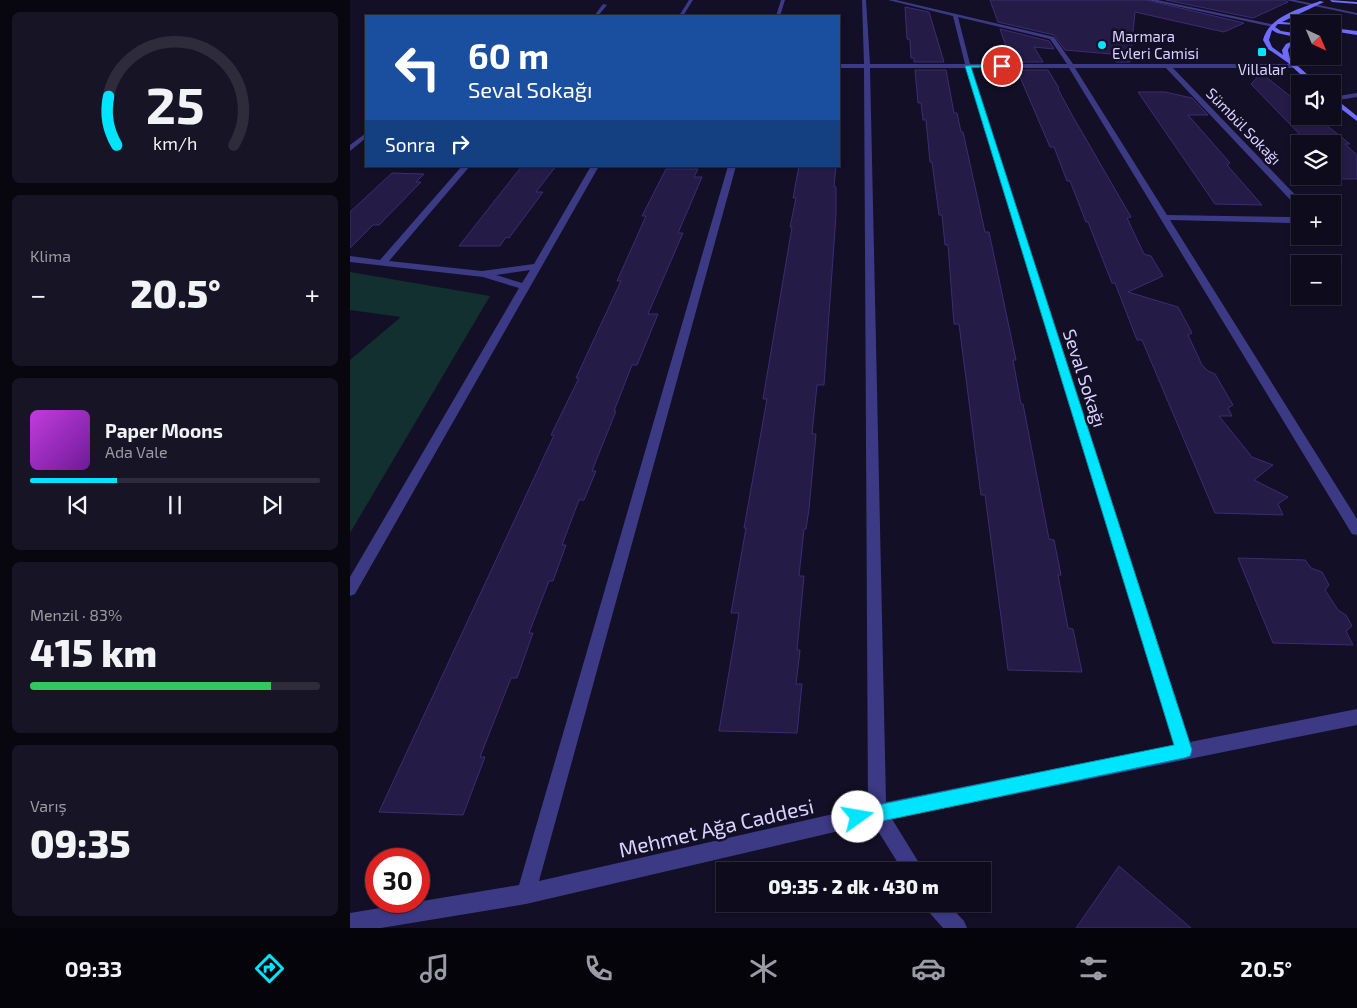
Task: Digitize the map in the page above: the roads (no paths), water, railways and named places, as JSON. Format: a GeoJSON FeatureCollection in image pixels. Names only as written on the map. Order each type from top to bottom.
{"type":"FeatureCollection","features":[{"type":"Feature","properties":{"kind":"street"},"geometry":{"type":"LineString","coordinates":[[682,15],[691,0]]}},
{"type":"Feature","properties":{"kind":"street"},"geometry":{"type":"LineString","coordinates":[[778,15],[783,0]]}},
{"type":"Feature","properties":{"kind":"street"},"geometry":{"type":"LineString","coordinates":[[864,0],[867,66],[877,813],[908,862]]}},
{"type":"Feature","properties":{"kind":"street"},"geometry":{"type":"LineString","coordinates":[[890,0],[1052,38],[1357,530]]}},
{"type":"Feature","properties":{"kind":"street"},"geometry":{"type":"LineString","coordinates":[[1036,0],[1042,0]]}},
{"type":"Feature","properties":{"kind":"street"},"geometry":{"type":"LineString","coordinates":[[1150,0],[1272,25],[1291,23]]}},
{"type":"Feature","properties":{"kind":"street"},"geometry":{"type":"LineString","coordinates":[[1288,0],[1313,2],[1357,14]]}},
{"type":"Feature","properties":{"kind":"street"},"geometry":{"type":"LineString","coordinates":[[1304,75],[1269,47],[1265,36],[1267,31],[1272,25],[1313,2],[1333,0],[1357,3]]}},
{"type":"Feature","properties":{"kind":"street"},"geometry":{"type":"LineString","coordinates":[[597,15],[605,5]]}},
{"type":"Feature","properties":{"kind":"street","name":"Seval Sokağı"},"geometry":{"type":"LineString","coordinates":[[955,15],[968,66],[1184,750]]}},
{"type":"Feature","properties":{"kind":"street"},"geometry":{"type":"LineString","coordinates":[[1272,25],[1274,30],[1291,35]]}},
{"type":"Feature","properties":{"kind":"street"},"geometry":{"type":"LineString","coordinates":[[1341,30],[1357,33]]}},
{"type":"Feature","properties":{"kind":"street"},"geometry":{"type":"LineString","coordinates":[[1341,37],[1357,38]]}},
{"type":"Feature","properties":{"kind":"street"},"geometry":{"type":"LineString","coordinates":[[1287,60],[1285,50],[1291,42]]}},
{"type":"Feature","properties":{"kind":"street"},"geometry":{"type":"LineString","coordinates":[[840,66],[1294,66]]}},
{"type":"Feature","properties":{"kind":"street","name":"Sümbül Sokağı"},"geometry":{"type":"LineString","coordinates":[[1168,66],[1291,196]]}},
{"type":"Feature","properties":{"kind":"street"},"geometry":{"type":"LineString","coordinates":[[1341,98],[1357,95]]}},
{"type":"Feature","properties":{"kind":"street"},"geometry":{"type":"LineString","coordinates":[[1341,106],[1357,119]]}},
{"type":"Feature","properties":{"kind":"street"},"geometry":{"type":"LineString","coordinates":[[350,149],[365,136]]}},
{"type":"Feature","properties":{"kind":"street"},"geometry":{"type":"LineString","coordinates":[[382,263],[465,167]]}},
{"type":"Feature","properties":{"kind":"street"},"geometry":{"type":"LineString","coordinates":[[350,590],[594,167]]}},
{"type":"Feature","properties":{"kind":"street"},"geometry":{"type":"LineString","coordinates":[[526,894],[732,167]]}},
{"type":"Feature","properties":{"kind":"street"},"geometry":{"type":"LineString","coordinates":[[1164,217],[1291,220]]}},
{"type":"Feature","properties":{"kind":"street"},"geometry":{"type":"LineString","coordinates":[[350,259],[482,274],[525,287]]}},
{"type":"Feature","properties":{"kind":"street"},"geometry":{"type":"LineString","coordinates":[[482,274],[537,266]]}},
{"type":"Feature","properties":{"kind":"street","name":"Mehmet Ağa Caddesi"},"geometry":{"type":"LineString","coordinates":[[350,923],[526,894],[877,813],[1357,716]]}},
{"type":"Feature","properties":{"kind":"street"},"geometry":{"type":"LineString","coordinates":[[943,912],[957,928]]}},
{"type":"Feature","properties":{"kind":"place","name":"Marmara Evleri Camisi"},"geometry":{"type":"Point","coordinates":[1102,45]}},
{"type":"Feature","properties":{"kind":"place","name":"Villalar"},"geometry":{"type":"Point","coordinates":[1262,52]}}]}
